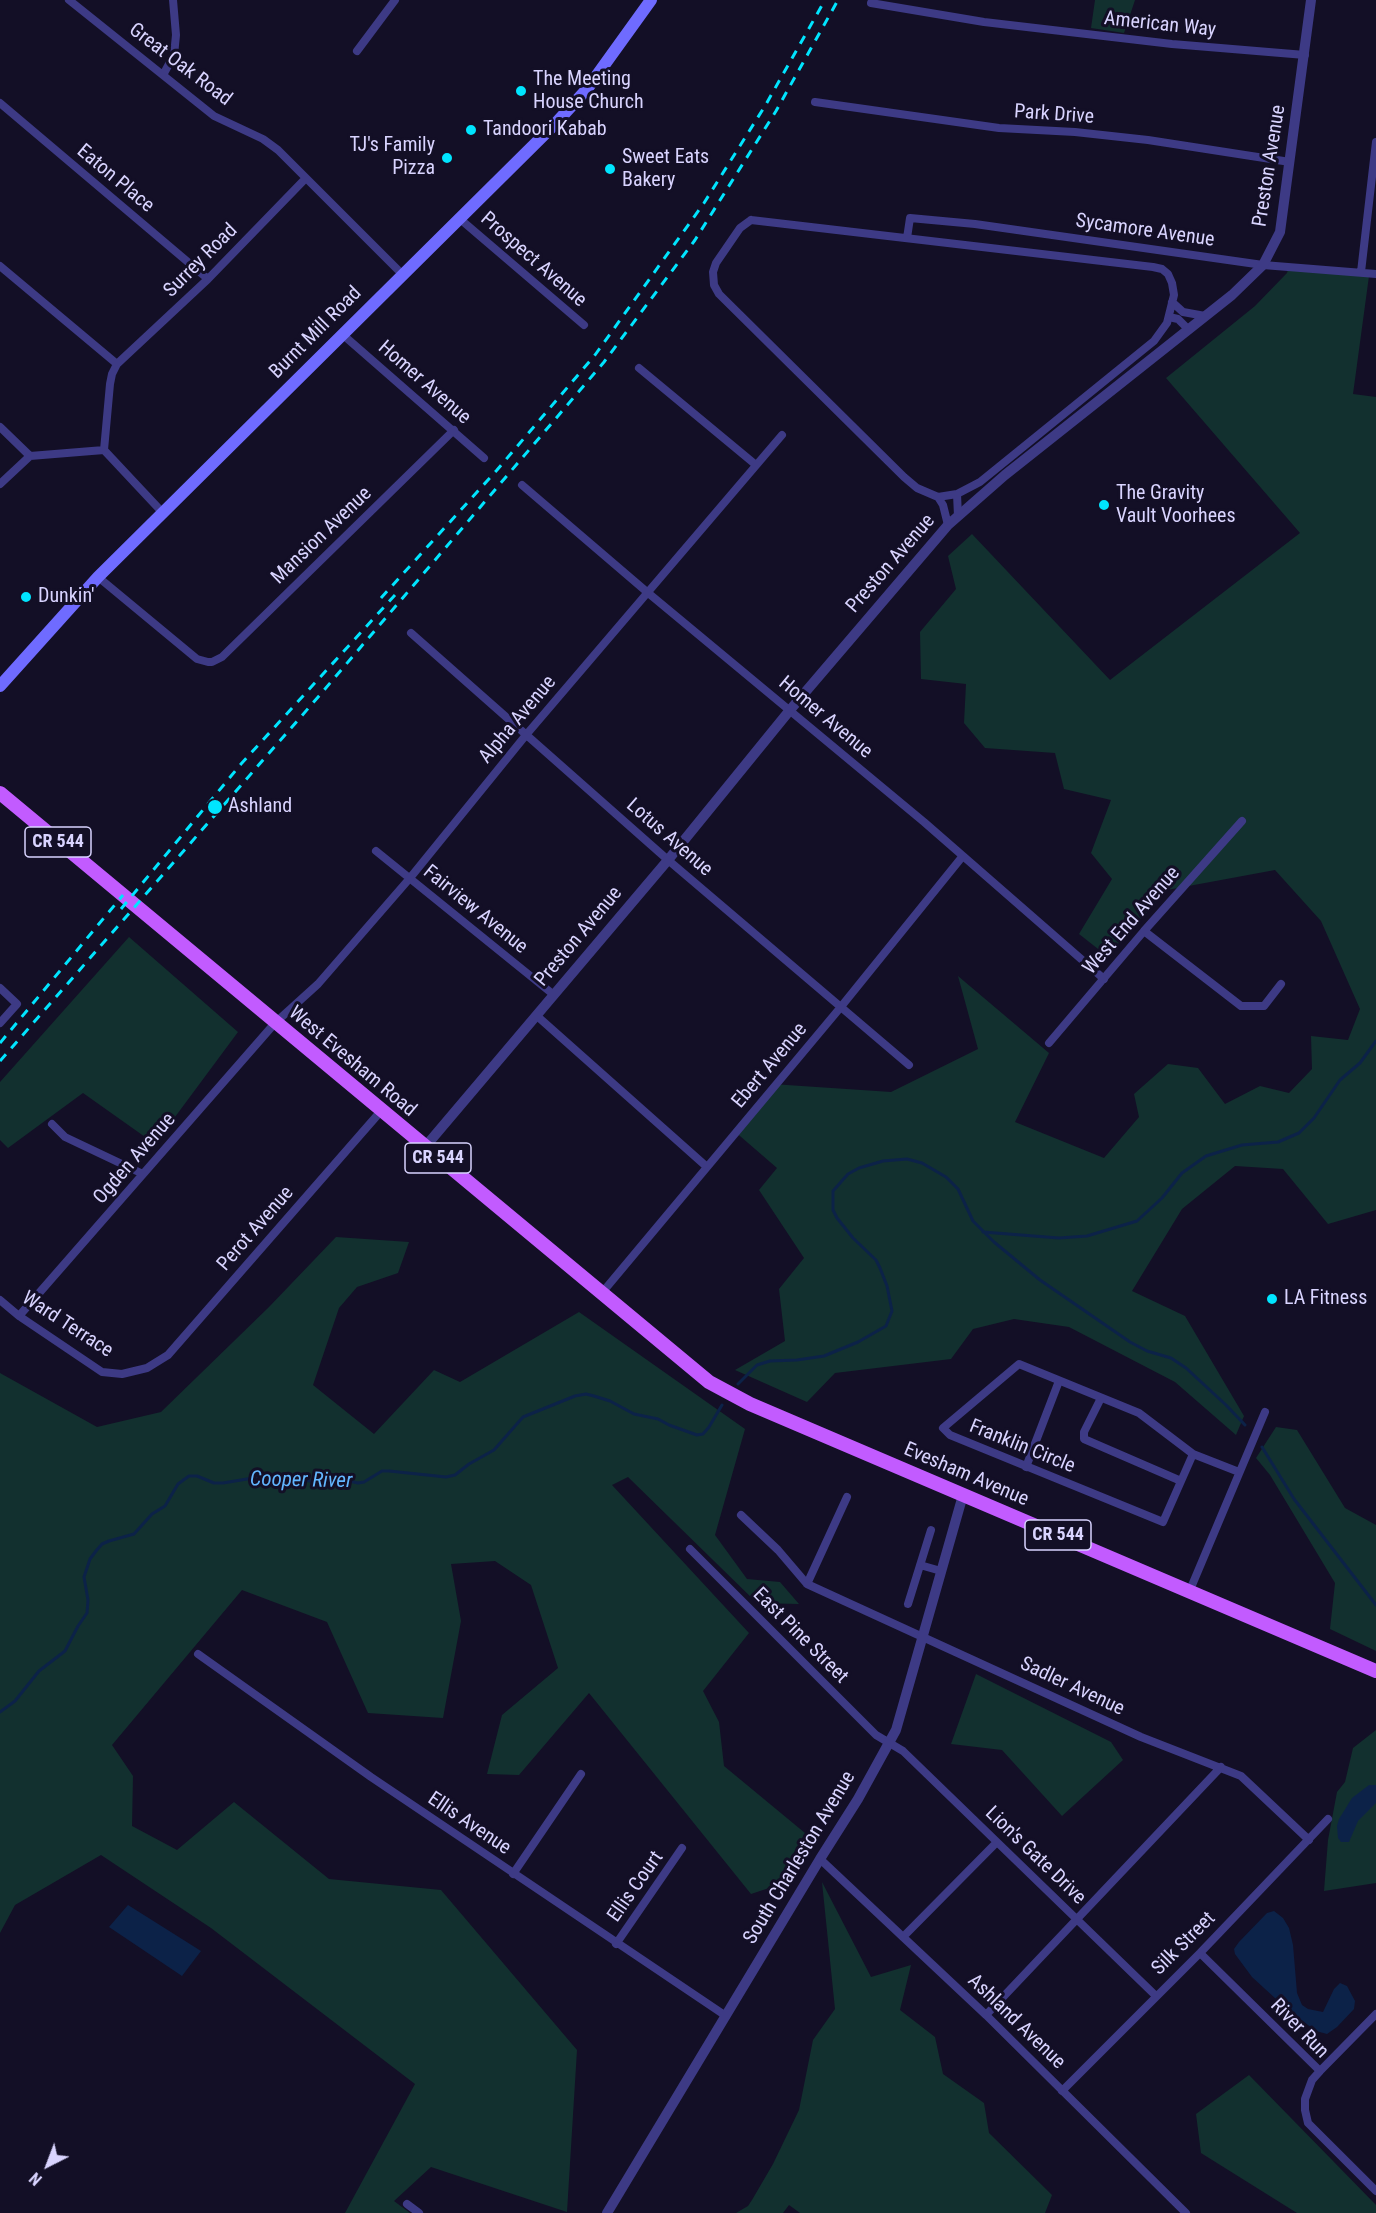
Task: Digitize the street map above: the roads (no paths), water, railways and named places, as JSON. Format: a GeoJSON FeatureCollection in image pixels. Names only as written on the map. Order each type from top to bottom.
{"type":"FeatureCollection","features":[{"type":"Feature","properties":{"kind":"main road","name":"Burnt Mill Road"},"geometry":{"type":"LineString","coordinates":[[0,686],[98,577],[556,123],[587,88],[651,0]]}},
{"type":"Feature","properties":{"kind":"main road","name":"West Evesham Road"},"geometry":{"type":"LineString","coordinates":[[0,793],[708,1382],[740,1399]]}},
{"type":"Feature","properties":{"kind":"main road","name":"Evesham Avenue"},"geometry":{"type":"LineString","coordinates":[[740,1399],[1376,1671]]}},
{"type":"Feature","properties":{"kind":"street","name":"Great Oak Road"},"geometry":{"type":"LineString","coordinates":[[69,0],[214,116],[263,139],[306,178],[403,275]]}},
{"type":"Feature","properties":{"kind":"street"},"geometry":{"type":"LineString","coordinates":[[163,75],[174,55],[176,35],[173,0]]}},
{"type":"Feature","properties":{"kind":"street"},"geometry":{"type":"LineString","coordinates":[[357,51],[395,0]]}},
{"type":"Feature","properties":{"kind":"street","name":"Preston Avenue"},"geometry":{"type":"LineString","coordinates":[[424,1147],[537,1016],[790,710],[948,525],[1005,476],[1254,276],[1263,265],[1280,232],[1311,0]]}},
{"type":"Feature","properties":{"kind":"street","name":"American Way"},"geometry":{"type":"LineString","coordinates":[[870,3],[995,23],[1172,44],[1305,55]]}},
{"type":"Feature","properties":{"kind":"street","name":"Park Drive"},"geometry":{"type":"LineString","coordinates":[[815,102],[999,128],[1075,132],[1148,140],[1290,162]]}},
{"type":"Feature","properties":{"kind":"street","name":"Eaton Place"},"geometry":{"type":"LineString","coordinates":[[0,103],[208,279]]}},
{"type":"Feature","properties":{"kind":"street"},"geometry":{"type":"LineString","coordinates":[[1361,272],[1376,142]]}},
{"type":"Feature","properties":{"kind":"street","name":"Surrey Road"},"geometry":{"type":"LineString","coordinates":[[117,364],[208,279],[306,178]]}},
{"type":"Feature","properties":{"kind":"street","name":"Sycamore Avenue"},"geometry":{"type":"LineString","coordinates":[[908,238],[910,218],[975,224],[1263,265],[1376,274]]}},
{"type":"Feature","properties":{"kind":"street","name":"Prospect Avenue"},"geometry":{"type":"LineString","coordinates":[[460,219],[584,325]]}},
{"type":"Feature","properties":{"kind":"street","name":"Preston Avenue"},"geometry":{"type":"LineString","coordinates":[[751,220],[1162,269],[1168,274],[1172,283],[1174,295],[1172,302],[1164,329],[1154,341],[980,482],[957,494],[938,497],[917,488],[904,477],[722,298],[714,281],[713,272],[716,263],[740,228],[751,220]]}},
{"type":"Feature","properties":{"kind":"street"},"geometry":{"type":"LineString","coordinates":[[0,267],[117,364],[110,384],[104,450],[163,513]]}},
{"type":"Feature","properties":{"kind":"street"},"geometry":{"type":"LineString","coordinates":[[1172,302],[1183,312],[1205,316]]}},
{"type":"Feature","properties":{"kind":"street"},"geometry":{"type":"LineString","coordinates":[[1169,317],[1178,319],[1188,329]]}},
{"type":"Feature","properties":{"kind":"street","name":"Homer Avenue"},"geometry":{"type":"LineString","coordinates":[[342,334],[484,458]]}},
{"type":"Feature","properties":{"kind":"street"},"geometry":{"type":"LineString","coordinates":[[639,368],[756,465]]}},
{"type":"Feature","properties":{"kind":"street"},"geometry":{"type":"LineString","coordinates":[[0,427],[30,456]]}},
{"type":"Feature","properties":{"kind":"street","name":"Mansion Avenue"},"geometry":{"type":"LineString","coordinates":[[98,577],[197,659],[212,662],[222,657],[454,430]]}},
{"type":"Feature","properties":{"kind":"street","name":"Alpha Avenue"},"geometry":{"type":"LineString","coordinates":[[275,1023],[318,984],[410,878],[526,735],[782,435]]}},
{"type":"Feature","properties":{"kind":"street"},"geometry":{"type":"LineString","coordinates":[[0,484],[30,456],[104,450]]}},
{"type":"Feature","properties":{"kind":"street","name":"Homer Avenue"},"geometry":{"type":"LineString","coordinates":[[522,484],[647,592],[924,822],[1104,979]]}},
{"type":"Feature","properties":{"kind":"street"},"geometry":{"type":"LineString","coordinates":[[957,494],[958,516]]}},
{"type":"Feature","properties":{"kind":"street"},"geometry":{"type":"LineString","coordinates":[[938,497],[943,505],[948,525]]}},
{"type":"Feature","properties":{"kind":"street","name":"Lotus Avenue"},"geometry":{"type":"LineString","coordinates":[[411,633],[668,860],[909,1065]]}},
{"type":"Feature","properties":{"kind":"street","name":"West End Avenue"},"geometry":{"type":"LineString","coordinates":[[1049,1043],[1242,821]]}},
{"type":"Feature","properties":{"kind":"street","name":"Fairview Avenue"},"geometry":{"type":"LineString","coordinates":[[376,850],[554,995]]}},
{"type":"Feature","properties":{"kind":"street","name":"Ebert Avenue"},"geometry":{"type":"LineString","coordinates":[[601,1294],[840,1008],[962,857]]}},
{"type":"Feature","properties":{"kind":"street"},"geometry":{"type":"LineString","coordinates":[[1144,931],[1241,1006],[1264,1006],[1281,984]]}},
{"type":"Feature","properties":{"kind":"street"},"geometry":{"type":"LineString","coordinates":[[0,988],[17,1004],[0,1023]]}},
{"type":"Feature","properties":{"kind":"street"},"geometry":{"type":"LineString","coordinates":[[537,1016],[707,1167]]}},
{"type":"Feature","properties":{"kind":"street","name":"Ogden Avenue"},"geometry":{"type":"LineString","coordinates":[[19,1316],[275,1023]]}},
{"type":"Feature","properties":{"kind":"street","name":"Perot Avenue"},"geometry":{"type":"LineString","coordinates":[[153,1364],[168,1355],[381,1111]]}},
{"type":"Feature","properties":{"kind":"street"},"geometry":{"type":"LineString","coordinates":[[52,1124],[65,1137],[144,1174]]}},
{"type":"Feature","properties":{"kind":"street","name":"Ward Terrace"},"geometry":{"type":"LineString","coordinates":[[0,1300],[19,1316],[102,1372],[122,1374],[147,1368],[153,1364]]}},
{"type":"Feature","properties":{"kind":"street","name":"Franklin Circle"},"geometry":{"type":"LineString","coordinates":[[1193,1454],[1163,1522],[950,1435],[943,1428],[1019,1364],[1139,1413],[1193,1454],[1239,1472]]}},
{"type":"Feature","properties":{"kind":"street"},"geometry":{"type":"LineString","coordinates":[[1026,1467],[1059,1381]]}},
{"type":"Feature","properties":{"kind":"street"},"geometry":{"type":"LineString","coordinates":[[1101,1398],[1084,1432],[1084,1439],[1181,1481]]}},
{"type":"Feature","properties":{"kind":"street"},"geometry":{"type":"LineString","coordinates":[[1190,1590],[1265,1412]]}},
{"type":"Feature","properties":{"kind":"street","name":"South Charleston Avenue"},"geometry":{"type":"LineString","coordinates":[[607,2213],[858,1799],[896,1730],[963,1495]]}},
{"type":"Feature","properties":{"kind":"street"},"geometry":{"type":"LineString","coordinates":[[741,1515],[778,1551],[807,1584],[847,1497]]}},
{"type":"Feature","properties":{"kind":"street"},"geometry":{"type":"LineString","coordinates":[[908,1604],[931,1530]]}},
{"type":"Feature","properties":{"kind":"street","name":"East Pine Street"},"geometry":{"type":"LineString","coordinates":[[690,1549],[876,1735],[889,1742]]}},
{"type":"Feature","properties":{"kind":"street"},"geometry":{"type":"LineString","coordinates":[[920,1565],[941,1571]]}},
{"type":"Feature","properties":{"kind":"street","name":"Sadler Avenue"},"geometry":{"type":"LineString","coordinates":[[807,1584],[1141,1737],[1241,1776],[1309,1839]]}},
{"type":"Feature","properties":{"kind":"street","name":"Ellis Avenue"},"geometry":{"type":"LineString","coordinates":[[198,1654],[371,1777],[726,2016]]}},
{"type":"Feature","properties":{"kind":"street","name":"Lion's Gate Drive"},"geometry":{"type":"LineString","coordinates":[[889,1742],[903,1751],[1156,1996]]}},
{"type":"Feature","properties":{"kind":"street"},"geometry":{"type":"LineString","coordinates":[[986,2015],[1221,1767]]}},
{"type":"Feature","properties":{"kind":"street"},"geometry":{"type":"LineString","coordinates":[[513,1874],[581,1774]]}},
{"type":"Feature","properties":{"kind":"street","name":"Silk Street"},"geometry":{"type":"LineString","coordinates":[[1062,2091],[1200,1953],[1328,1819]]}},
{"type":"Feature","properties":{"kind":"street"},"geometry":{"type":"LineString","coordinates":[[903,1937],[997,1842]]}},
{"type":"Feature","properties":{"kind":"street","name":"Ellis Court"},"geometry":{"type":"LineString","coordinates":[[616,1944],[682,1848]]}},
{"type":"Feature","properties":{"kind":"street","name":"Ashland Avenue"},"geometry":{"type":"LineString","coordinates":[[820,1859],[986,2015],[1186,2213]]}},
{"type":"Feature","properties":{"kind":"street","name":"River Run"},"geometry":{"type":"LineString","coordinates":[[1200,1953],[1320,2071],[1312,2080],[1305,2099],[1308,2123],[1376,2190]]}},
{"type":"Feature","properties":{"kind":"street"},"geometry":{"type":"LineString","coordinates":[[1320,2071],[1376,2014]]}},
{"type":"Feature","properties":{"kind":"street"},"geometry":{"type":"LineString","coordinates":[[407,2204],[419,2213]]}},
{"type":"Feature","properties":{"kind":"water"},"geometry":{"type":"Polygon","coordinates":[[[1369,1785],[1376,1785],[1376,1803],[1358,1821],[1349,1842],[1341,1842],[1338,1838],[1339,1819],[1352,1798],[1369,1785]]]}},
{"type":"Feature","properties":{"kind":"water"},"geometry":{"type":"Polygon","coordinates":[[[128,1905],[201,1951],[182,1976],[109,1927],[128,1905]]]}},
{"type":"Feature","properties":{"kind":"water"},"geometry":{"type":"Polygon","coordinates":[[[1274,1911],[1283,1918],[1289,1928],[1293,1945],[1297,1993],[1302,2005],[1308,2009],[1323,2012],[1334,1989],[1340,1983],[1347,1986],[1355,2001],[1354,2009],[1327,2034],[1316,2031],[1288,2010],[1252,1977],[1235,1954],[1234,1949],[1239,1942],[1267,1913],[1274,1911]]]}},
{"type":"Feature","properties":{"kind":"waterway","name":"Cooper River"},"geometry":{"type":"LineString","coordinates":[[983,1232],[1059,1238],[1087,1236],[1137,1221],[1162,1198],[1182,1173],[1206,1156],[1242,1145],[1278,1142],[1299,1133],[1314,1118],[1340,1080],[1360,1063],[1376,1041]]}},
{"type":"Feature","properties":{"kind":"waterway","name":"Cooper River"},"geometry":{"type":"LineString","coordinates":[[738,1384],[757,1365],[770,1361],[824,1356],[858,1342],[886,1326],[892,1311],[887,1286],[880,1268],[876,1260],[853,1238],[837,1218],[833,1210],[833,1191],[848,1174],[859,1168],[883,1161],[907,1159],[922,1163],[946,1177],[958,1189],[973,1221],[994,1242],[1040,1280],[1130,1342],[1147,1351],[1171,1358],[1186,1368],[1245,1425]]}},
{"type":"Feature","properties":{"kind":"waterway","name":"Cooper River"},"geometry":{"type":"LineString","coordinates":[[0,1712],[15,1701],[39,1671],[65,1651],[87,1613],[88,1600],[84,1577],[90,1559],[96,1551],[102,1544],[134,1534],[152,1514],[165,1506],[178,1484],[189,1476],[197,1476],[214,1483],[265,1476],[285,1476],[315,1482],[345,1480],[358,1483],[382,1471],[446,1477],[455,1475],[494,1450],[523,1417],[575,1396],[586,1394],[610,1401],[634,1414],[658,1419],[697,1435],[703,1434],[709,1427],[722,1405]]}},
{"type":"Feature","properties":{"kind":"waterway"},"geometry":{"type":"LineString","coordinates":[[1262,1447],[1294,1499],[1376,1605]]}},
{"type":"Feature","properties":{"kind":"railway"},"geometry":{"type":"LineString","coordinates":[[381,598],[497,470],[595,355],[704,203],[765,106],[825,0]]}},
{"type":"Feature","properties":{"kind":"railway"},"geometry":{"type":"LineString","coordinates":[[0,1061],[319,696],[604,362],[695,240],[776,111],[838,0]]}},
{"type":"Feature","properties":{"kind":"railway"},"geometry":{"type":"LineString","coordinates":[[121,909],[241,764],[395,595]]}},
{"type":"Feature","properties":{"kind":"railway"},"geometry":{"type":"LineString","coordinates":[[0,1043],[123,895]]}},
{"type":"Feature","properties":{"kind":"place","name":"The Meeting House Church"},"geometry":{"type":"Point","coordinates":[521,91]}},
{"type":"Feature","properties":{"kind":"place","name":"Tandoori Kabab"},"geometry":{"type":"Point","coordinates":[471,130]}},
{"type":"Feature","properties":{"kind":"place","name":"TJ's Family Pizza"},"geometry":{"type":"Point","coordinates":[447,158]}},
{"type":"Feature","properties":{"kind":"place","name":"Sweet Eats Bakery"},"geometry":{"type":"Point","coordinates":[610,169]}},
{"type":"Feature","properties":{"kind":"place","name":"The Gravity Vault Voorhees"},"geometry":{"type":"Point","coordinates":[1104,505]}},
{"type":"Feature","properties":{"kind":"place","name":"Dunkin'"},"geometry":{"type":"Point","coordinates":[26,597]}},
{"type":"Feature","properties":{"kind":"place","name":"Ashland"},"geometry":{"type":"Point","coordinates":[215,807]}},
{"type":"Feature","properties":{"kind":"place","name":"LA Fitness"},"geometry":{"type":"Point","coordinates":[1272,1299]}}]}
